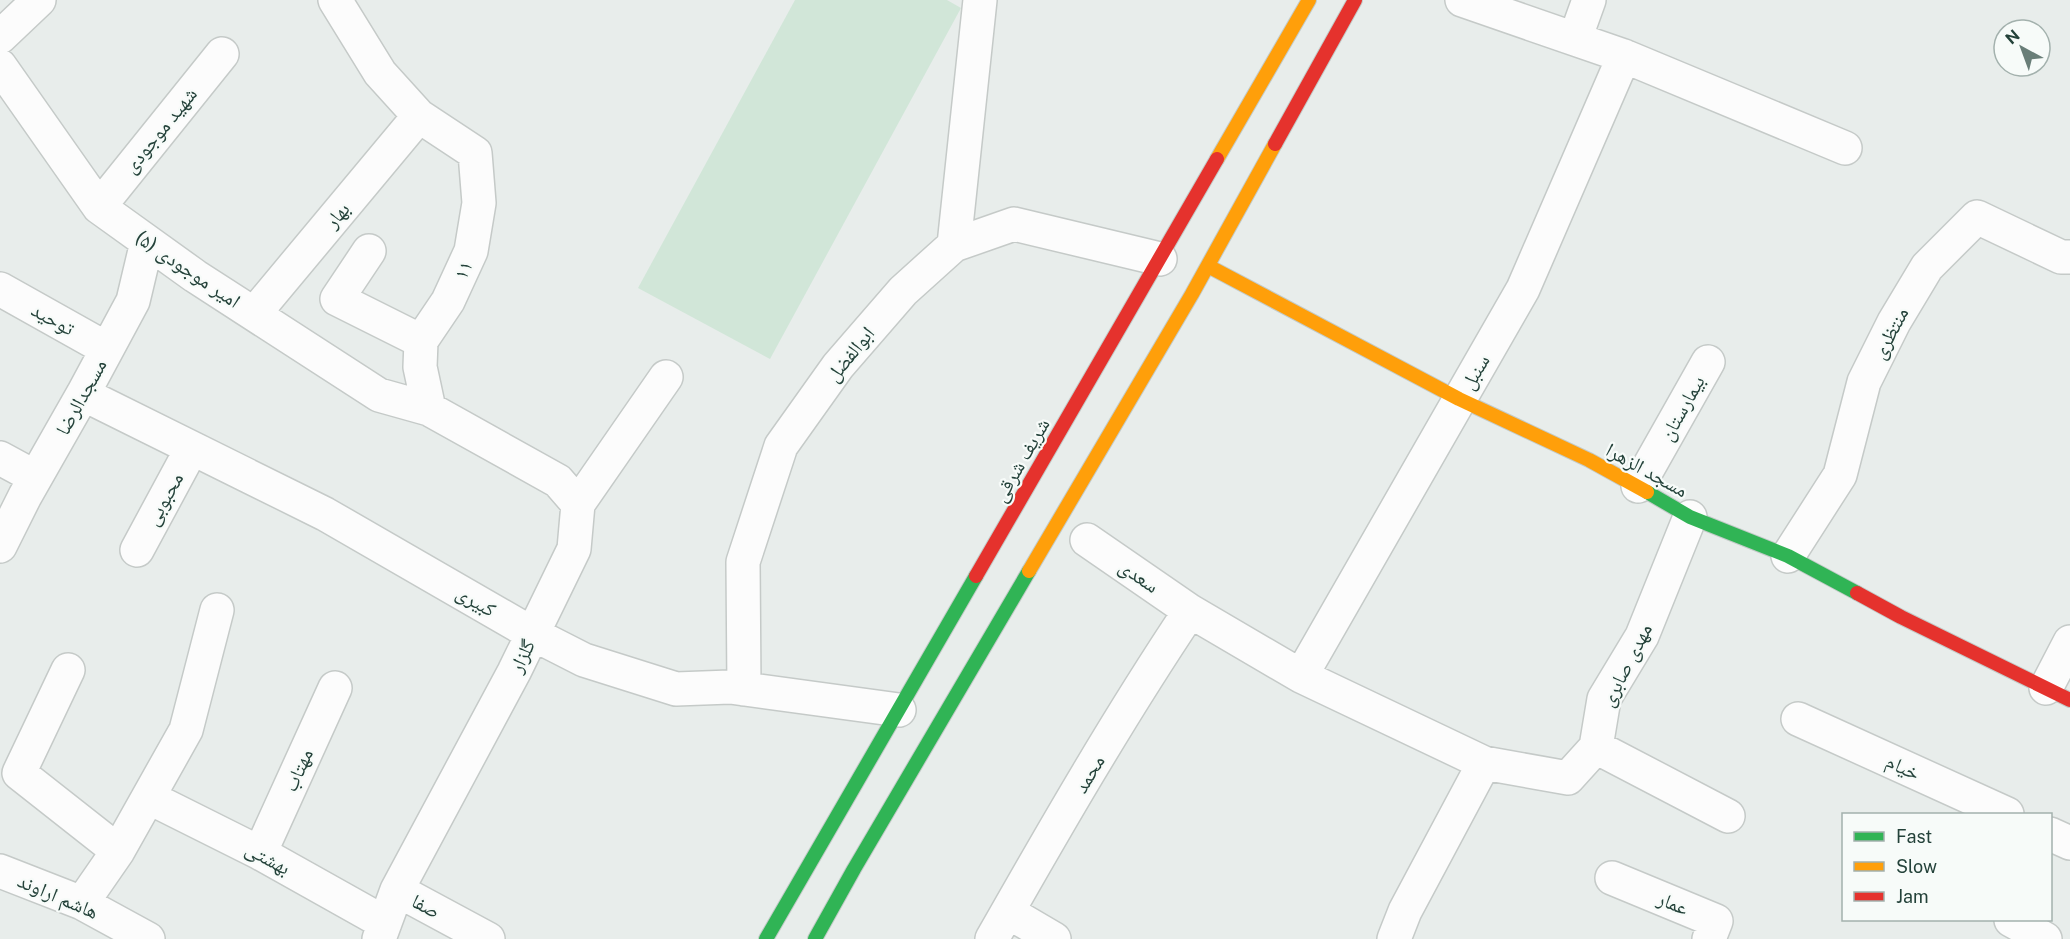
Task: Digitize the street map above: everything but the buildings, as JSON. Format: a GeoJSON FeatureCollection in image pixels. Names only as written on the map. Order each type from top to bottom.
{"type":"FeatureCollection","features":[{"type":"Feature","properties":{"kind":"main road","name":"شریف شرقی"},"geometry":{"type":"LineString","coordinates":[[766,939],[899,710],[1024,504],[1160,259],[1309,0]]}},
{"type":"Feature","properties":{"kind":"main road"},"geometry":{"type":"LineString","coordinates":[[815,939],[1053,521],[1208,266],[1355,0]]}},
{"type":"Feature","properties":{"kind":"main road","name":"مسجد الزهرا"},"geometry":{"type":"LineString","coordinates":[[1208,266],[1459,399],[1589,460],[1690,517],[1788,556],[1901,617],[2058,694]]}},
{"type":"Feature","properties":{"kind":"street"},"geometry":{"type":"LineString","coordinates":[[0,37],[39,0]]}},
{"type":"Feature","properties":{"kind":"street","name":"۱۱"},"geometry":{"type":"LineString","coordinates":[[335,0],[380,73],[419,116],[475,153],[479,203],[471,251],[448,301],[421,341]]}},
{"type":"Feature","properties":{"kind":"street"},"geometry":{"type":"LineString","coordinates":[[954,245],[980,0]]}},
{"type":"Feature","properties":{"kind":"street"},"geometry":{"type":"LineString","coordinates":[[1462,0],[1624,56],[1845,148]]}},
{"type":"Feature","properties":{"kind":"street"},"geometry":{"type":"LineString","coordinates":[[1575,39],[1589,0]]}},
{"type":"Feature","properties":{"kind":"street","name":"شهید موجودی"},"geometry":{"type":"LineString","coordinates":[[99,207],[222,54]]}},
{"type":"Feature","properties":{"kind":"street","name":"سنبل"},"geometry":{"type":"LineString","coordinates":[[1300,676],[1523,289],[1624,56]]}},
{"type":"Feature","properties":{"kind":"street","name":"امیر موجودی (۵)"},"geometry":{"type":"LineString","coordinates":[[0,66],[99,207],[254,314],[379,395],[429,409]]}},
{"type":"Feature","properties":{"kind":"street","name":"بهار"},"geometry":{"type":"LineString","coordinates":[[254,314],[419,116]]}},
{"type":"Feature","properties":{"kind":"street","name":"منتظری"},"geometry":{"type":"LineString","coordinates":[[1788,556],[1840,475],[1864,382],[1894,322],[1927,267],[1977,217],[2061,257],[2070,257]]}},
{"type":"Feature","properties":{"kind":"street","name":"ابوالفضل"},"geometry":{"type":"LineString","coordinates":[[744,689],[743,562],[781,446],[845,358],[903,291],[954,245],[1014,224],[1160,259]]}},
{"type":"Feature","properties":{"kind":"street","name":"مسجدالرضا"},"geometry":{"type":"LineString","coordinates":[[0,546],[35,477],[133,301],[147,242]]}},
{"type":"Feature","properties":{"kind":"street"},"geometry":{"type":"LineString","coordinates":[[369,251],[337,299],[421,341],[420,367],[429,409],[558,481],[578,504]]}},
{"type":"Feature","properties":{"kind":"street","name":"توحید"},"geometry":{"type":"LineString","coordinates":[[0,289],[107,349]]}},
{"type":"Feature","properties":{"kind":"street","name":"بیمارستان"},"geometry":{"type":"LineString","coordinates":[[1638,486],[1708,362]]}},
{"type":"Feature","properties":{"kind":"street","name":"گلزار"},"geometry":{"type":"LineString","coordinates":[[382,931],[396,890],[514,672],[574,549],[578,504],[666,377]]}},
{"type":"Feature","properties":{"kind":"street","name":"کبیری"},"geometry":{"type":"LineString","coordinates":[[83,394],[325,514],[532,634],[584,660],[676,688],[730,687],[899,710]]}},
{"type":"Feature","properties":{"kind":"street","name":"محبوبی"},"geometry":{"type":"LineString","coordinates":[[136,550],[192,448]]}},
{"type":"Feature","properties":{"kind":"street"},"geometry":{"type":"LineString","coordinates":[[0,458],[35,477]]}},
{"type":"Feature","properties":{"kind":"street","name":"مهدی صابری"},"geometry":{"type":"LineString","coordinates":[[1596,747],[1604,699],[1642,636],[1690,517]]}},
{"type":"Feature","properties":{"kind":"street","name":"سعدی"},"geometry":{"type":"LineString","coordinates":[[1087,540],[1190,611],[1300,676],[1484,763]]}},
{"type":"Feature","properties":{"kind":"street"},"geometry":{"type":"LineString","coordinates":[[82,903],[118,851],[150,798],[186,730],[217,610]]}},
{"type":"Feature","properties":{"kind":"street","name":"محمد"},"geometry":{"type":"LineString","coordinates":[[1000,926],[1149,672],[1190,611]]}},
{"type":"Feature","properties":{"kind":"street"},"geometry":{"type":"LineString","coordinates":[[2058,694],[2070,642]]}},
{"type":"Feature","properties":{"kind":"street"},"geometry":{"type":"LineString","coordinates":[[68,670],[19,773],[118,851]]}},
{"type":"Feature","properties":{"kind":"street","name":"مهتاب"},"geometry":{"type":"LineString","coordinates":[[260,853],[335,688]]}},
{"type":"Feature","properties":{"kind":"street","name":"خیام"},"geometry":{"type":"LineString","coordinates":[[1798,718],[2005,813]]}},
{"type":"Feature","properties":{"kind":"street"},"geometry":{"type":"LineString","coordinates":[[1394,939],[1405,911],[1484,763],[1568,778],[1596,747],[1728,816]]}},
{"type":"Feature","properties":{"kind":"street","name":"بهشتی"},"geometry":{"type":"LineString","coordinates":[[150,798],[260,853],[382,931]]}},
{"type":"Feature","properties":{"kind":"street"},"geometry":{"type":"LineString","coordinates":[[2052,835],[2070,843]]}},
{"type":"Feature","properties":{"kind":"street","name":"هاشم اراوند"},"geometry":{"type":"LineString","coordinates":[[0,871],[82,903],[148,939]]}},
{"type":"Feature","properties":{"kind":"street","name":"عمار"},"geometry":{"type":"LineString","coordinates":[[1612,878],[1716,921],[1709,939]]}},
{"type":"Feature","properties":{"kind":"street","name":"صفا"},"geometry":{"type":"LineString","coordinates":[[396,890],[488,939]]}},
{"type":"Feature","properties":{"kind":"street"},"geometry":{"type":"LineString","coordinates":[[2013,921],[2045,939]]}},
{"type":"Feature","properties":{"kind":"street"},"geometry":{"type":"LineString","coordinates":[[1000,926],[1054,939]]}},
{"type":"Feature","properties":{"kind":"green space"},"geometry":{"type":"Polygon","coordinates":[[[795,0],[947,0],[961,8],[770,359],[638,288],[795,0]]]}},
{"type":"Feature","properties":{"kind":"traffic: fast"},"geometry":{"type":"LineString","coordinates":[[1647,492],[1690,517],[1788,556],[1857,593]]}},
{"type":"Feature","properties":{"kind":"traffic: fast"},"geometry":{"type":"LineString","coordinates":[[815,939],[1029,571]]}},
{"type":"Feature","properties":{"kind":"traffic: fast"},"geometry":{"type":"LineString","coordinates":[[766,939],[976,576]]}},
{"type":"Feature","properties":{"kind":"traffic: slow"},"geometry":{"type":"LineString","coordinates":[[1217,159],[1309,0]]}},
{"type":"Feature","properties":{"kind":"traffic: slow"},"geometry":{"type":"LineString","coordinates":[[1029,571],[1192,294],[1275,144]]}},
{"type":"Feature","properties":{"kind":"traffic: slow"},"geometry":{"type":"LineString","coordinates":[[1208,266],[1459,399],[1589,460],[1647,492]]}},
{"type":"Feature","properties":{"kind":"traffic: jam"},"geometry":{"type":"LineString","coordinates":[[1275,144],[1355,0]]}},
{"type":"Feature","properties":{"kind":"traffic: jam"},"geometry":{"type":"LineString","coordinates":[[976,576],[1217,159]]}},
{"type":"Feature","properties":{"kind":"traffic: jam"},"geometry":{"type":"LineString","coordinates":[[1857,593],[2070,700]]}}]}
